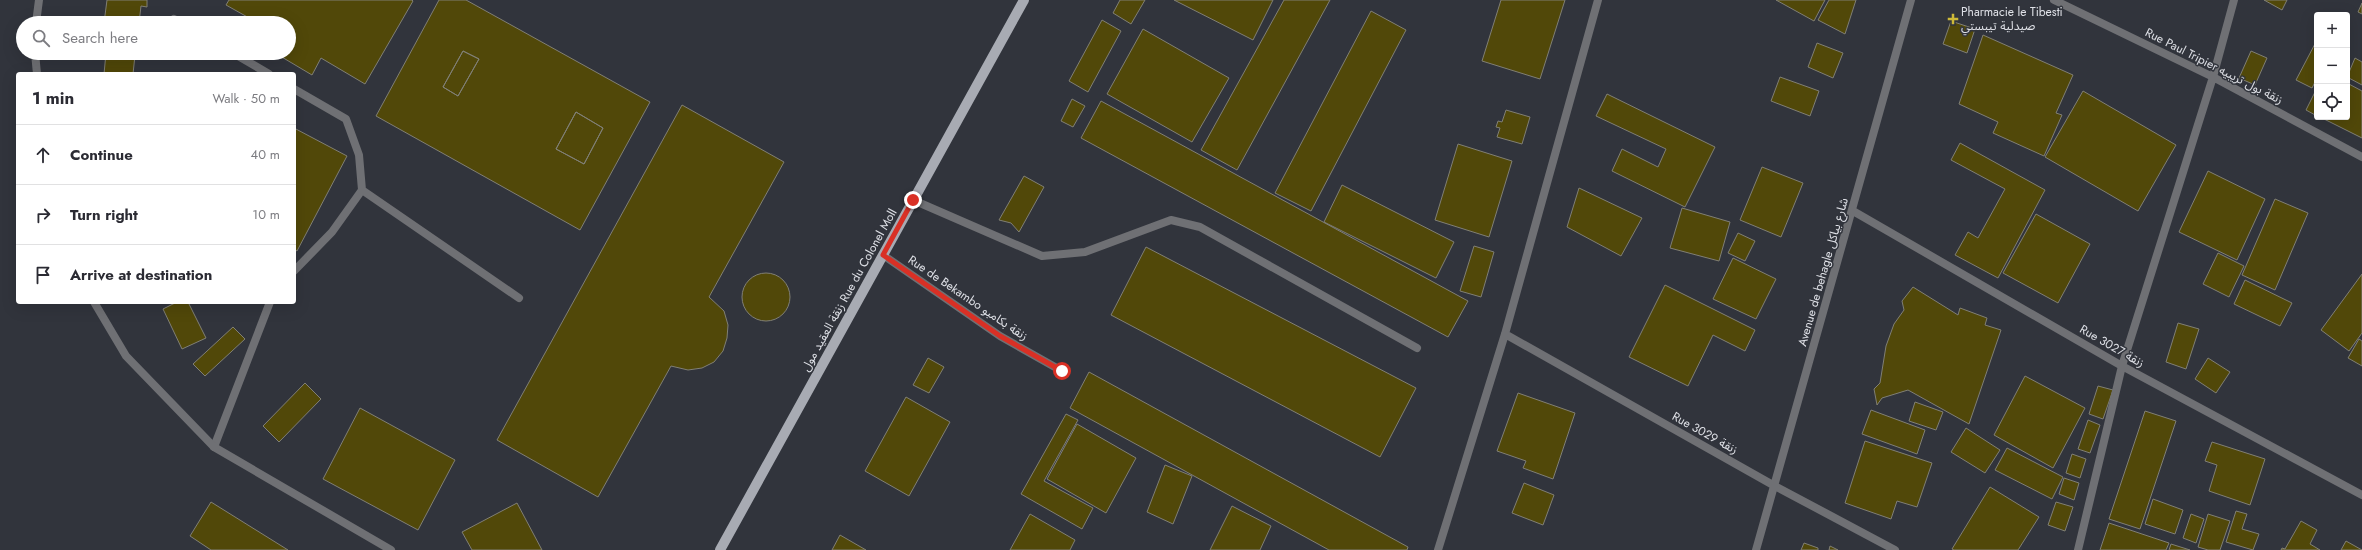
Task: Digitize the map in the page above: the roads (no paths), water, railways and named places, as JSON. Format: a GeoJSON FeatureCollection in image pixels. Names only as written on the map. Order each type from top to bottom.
{"type":"FeatureCollection","features":[{"type":"Feature","properties":{"kind":"main road","name":"زنقة العقيد مول Rue du Colonel Moll"},"geometry":{"type":"LineString","coordinates":[[720,550],[1024,0]]}},
{"type":"Feature","properties":{"kind":"street"},"geometry":{"type":"LineString","coordinates":[[37,16],[39,0]]}},
{"type":"Feature","properties":{"kind":"street"},"geometry":{"type":"LineString","coordinates":[[1438,550],[1505,334],[1598,0]]}},
{"type":"Feature","properties":{"kind":"street","name":"Avenue de behagle شارع بياكل"},"geometry":{"type":"LineString","coordinates":[[1756,550],[1773,485],[1853,210],[1911,0]]}},
{"type":"Feature","properties":{"kind":"street","name":"Rue Paul Tripier زنقة بول تريبيه"},"geometry":{"type":"LineString","coordinates":[[2054,0],[2213,77],[2362,158]]}},
{"type":"Feature","properties":{"kind":"street"},"geometry":{"type":"LineString","coordinates":[[2078,550],[2122,366],[2213,77],[2234,0]]}},
{"type":"Feature","properties":{"kind":"street"},"geometry":{"type":"LineString","coordinates":[[36,60],[37,72]]}},
{"type":"Feature","properties":{"kind":"street"},"geometry":{"type":"LineString","coordinates":[[245,60],[266,72]]}},
{"type":"Feature","properties":{"kind":"street"},"geometry":{"type":"LineString","coordinates":[[296,90],[346,119],[359,155],[362,190],[332,232],[296,269]]}},
{"type":"Feature","properties":{"kind":"street"},"geometry":{"type":"LineString","coordinates":[[362,190],[519,298]]}},
{"type":"Feature","properties":{"kind":"street"},"geometry":{"type":"LineString","coordinates":[[913,200],[1042,256],[1085,252],[1171,220],[1200,227],[1417,348]]}},
{"type":"Feature","properties":{"kind":"street","name":"Rue 3027 زنقة"},"geometry":{"type":"LineString","coordinates":[[1853,210],[2122,366],[2362,495]]}},
{"type":"Feature","properties":{"kind":"street","name":"Rue de Bekambo زنقة بكامبو"},"geometry":{"type":"LineString","coordinates":[[883,255],[1000,336],[1062,371]]}},
{"type":"Feature","properties":{"kind":"street"},"geometry":{"type":"LineString","coordinates":[[95,304],[126,356],[214,448],[391,550]]}},
{"type":"Feature","properties":{"kind":"street"},"geometry":{"type":"LineString","coordinates":[[214,448],[269,304]]}},
{"type":"Feature","properties":{"kind":"street","name":"Rue 3029 زنقة"},"geometry":{"type":"LineString","coordinates":[[1505,334],[1773,485],[1895,550]]}},
{"type":"Feature","properties":{"kind":"place","name":"Pharmacie le Tibesti صيدلية تيبستي"},"geometry":{"type":"Point","coordinates":[1953,19]}}]}
